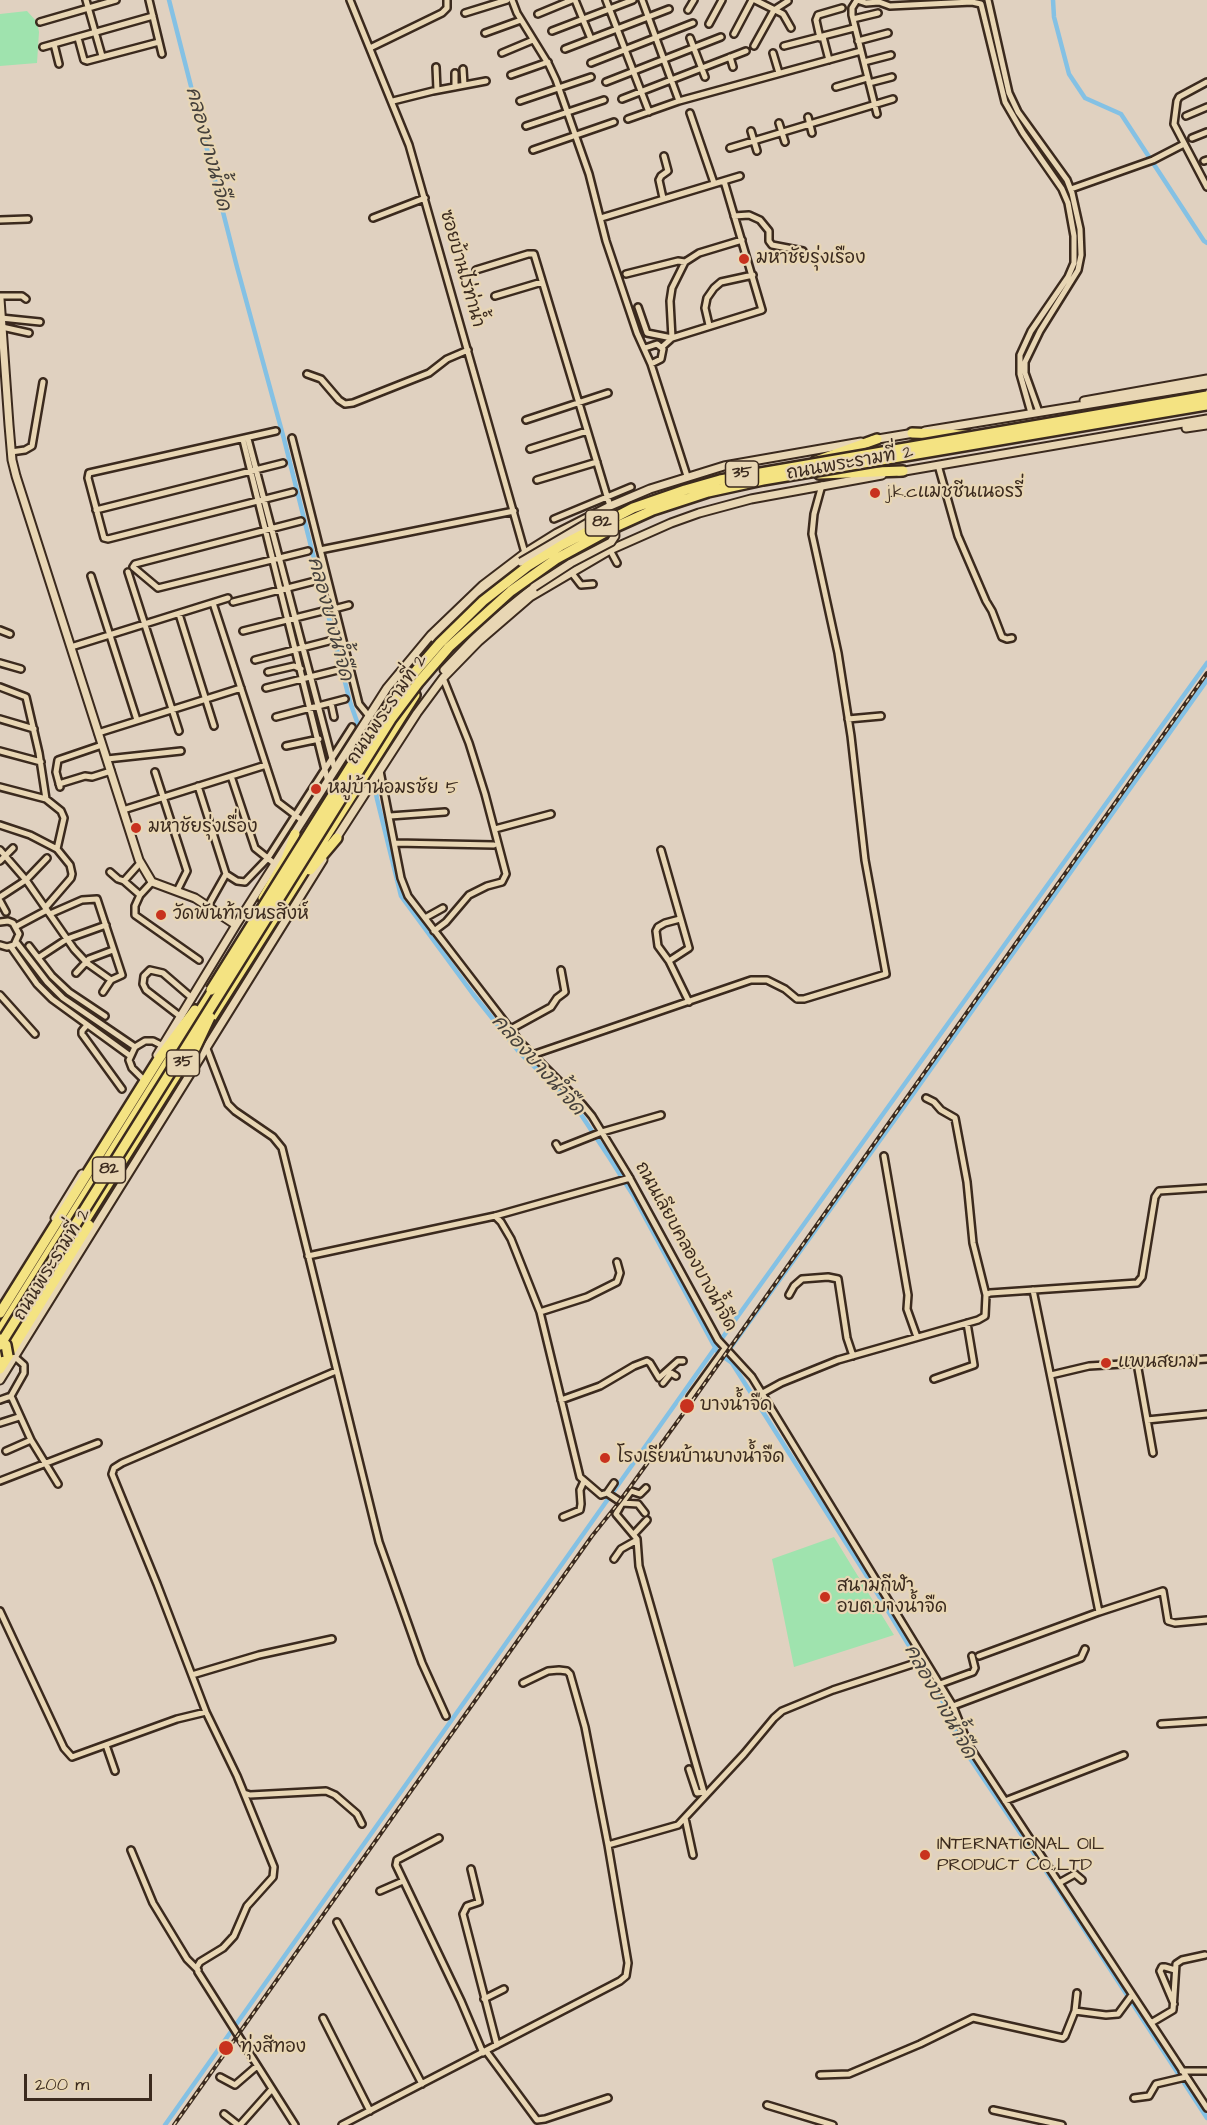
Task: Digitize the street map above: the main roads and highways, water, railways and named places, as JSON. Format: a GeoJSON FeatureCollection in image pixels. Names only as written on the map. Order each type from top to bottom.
{"type":"FeatureCollection","features":[{"type":"Feature","properties":{"kind":"highway","name":"ถนนพระรามที่ 2"},"geometry":{"type":"LineString","coordinates":[[0,1329],[393,703],[446,636],[490,595],[548,552],[608,518],[671,493],[734,476],[816,461],[1207,395]]}},
{"type":"Feature","properties":{"kind":"highway","name":"82"},"geometry":{"type":"LineString","coordinates":[[0,1345],[383,715],[409,679],[440,643],[476,608],[513,578],[562,544],[633,508],[685,490],[738,476],[1207,395]]}},
{"type":"Feature","properties":{"kind":"highway","name":"ถนนพระรามที่ 2"},"geometry":{"type":"LineString","coordinates":[[8,1356],[272,921],[407,705],[452,647],[506,597],[559,560],[621,526],[682,503],[735,488],[1207,407]]}},
{"type":"Feature","properties":{"kind":"highway","name":"82"},"geometry":{"type":"LineString","coordinates":[[0,1329],[380,738],[418,683],[449,647],[526,579],[573,549],[611,529],[653,510],[725,488],[1207,407]]}},
{"type":"Feature","properties":{"kind":"highway"},"geometry":{"type":"LineString","coordinates":[[912,433],[968,435]]}},
{"type":"Feature","properties":{"kind":"highway"},"geometry":{"type":"LineString","coordinates":[[816,461],[877,439]]}},
{"type":"Feature","properties":{"kind":"highway"},"geometry":{"type":"LineString","coordinates":[[819,474],[903,471]]}},
{"type":"Feature","properties":{"kind":"highway"},"geometry":{"type":"LineString","coordinates":[[258,917],[262,901],[286,859],[295,834]]}},
{"type":"Feature","properties":{"kind":"highway"},"geometry":{"type":"LineString","coordinates":[[272,921],[337,838]]}},
{"type":"Feature","properties":{"kind":"highway"},"geometry":{"type":"LineString","coordinates":[[0,1313],[160,1057],[215,993]]}},
{"type":"Feature","properties":{"kind":"highway"},"geometry":{"type":"LineString","coordinates":[[0,1368],[184,1072],[200,1041],[215,993]]}},
{"type":"Feature","properties":{"kind":"highway"},"geometry":{"type":"LineString","coordinates":[[0,1339],[6,1345],[8,1356]]}},
{"type":"Feature","properties":{"kind":"main road"},"geometry":{"type":"LineString","coordinates":[[0,298],[3,404],[9,425],[11,452],[17,479],[140,863],[152,882],[208,906],[236,925]]}},
{"type":"Feature","properties":{"kind":"main road"},"geometry":{"type":"LineString","coordinates":[[1059,409],[1096,398],[1207,379]]}},
{"type":"Feature","properties":{"kind":"main road","name":"ถนนพระรามที่ 2"},"geometry":{"type":"LineString","coordinates":[[0,1305],[163,1046],[236,925],[387,688],[447,618],[500,571],[573,524],[610,506],[687,476],[757,459],[1207,385]]}},
{"type":"Feature","properties":{"kind":"main road","name":"ถนนพระรามที่ 2"},"geometry":{"type":"LineString","coordinates":[[0,1380],[8,1356],[207,1049],[378,771],[443,678],[479,640],[513,610],[530,597],[610,550],[671,522],[724,505],[822,485],[1207,419]]}},
{"type":"Feature","properties":{"kind":"main road"},"geometry":{"type":"LineString","coordinates":[[1129,433],[1160,432],[1207,425]]}},
{"type":"Feature","properties":{"kind":"main road"},"geometry":{"type":"LineString","coordinates":[[387,688],[459,613],[521,562],[596,518],[605,518],[614,525],[615,536],[611,542],[571,563],[534,587],[502,612],[463,648],[436,681],[417,713]]}},
{"type":"Feature","properties":{"kind":"waterway","name":"คลองบางน้ำจืด"},"geometry":{"type":"LineString","coordinates":[[169,0],[350,702],[365,744]]}},
{"type":"Feature","properties":{"kind":"waterway"},"geometry":{"type":"LineString","coordinates":[[1053,0],[1054,17],[1069,74],[1085,98],[1121,114],[1207,243]]}},
{"type":"Feature","properties":{"kind":"waterway"},"geometry":{"type":"LineString","coordinates":[[235,2026],[715,1348],[1207,663]]}},
{"type":"Feature","properties":{"kind":"waterway"},"geometry":{"type":"LineString","coordinates":[[724,1357],[1207,680]]}},
{"type":"Feature","properties":{"kind":"waterway","name":"คลองบางน้ำจืด"},"geometry":{"type":"LineString","coordinates":[[371,767],[401,896],[473,994],[520,1053],[574,1104],[609,1157],[633,1195],[718,1353],[732,1363],[865,1573],[945,1705],[961,1745],[1207,2118]]}},
{"type":"Feature","properties":{"kind":"waterway"},"geometry":{"type":"LineString","coordinates":[[165,2125],[230,2033]]}},
{"type":"Feature","properties":{"kind":"railway"},"geometry":{"type":"LineString","coordinates":[[174,2125],[592,1536],[688,1407],[1207,673]]}},
{"type":"Feature","properties":{"kind":"place","name":"มหาชัยรุ่งเรือง"},"geometry":{"type":"Point","coordinates":[744,259]}},
{"type":"Feature","properties":{"kind":"place","name":"j.k.cแมชชีนเนอรรี่"},"geometry":{"type":"Point","coordinates":[875,493]}},
{"type":"Feature","properties":{"kind":"place","name":"หมู่บ้านอมรชัย 5"},"geometry":{"type":"Point","coordinates":[316,789]}},
{"type":"Feature","properties":{"kind":"place","name":"มหาชัยรุ่งเรื่อง"},"geometry":{"type":"Point","coordinates":[136,828]}},
{"type":"Feature","properties":{"kind":"place","name":"วัดพันท้ายนรสิงห์"},"geometry":{"type":"Point","coordinates":[161,915]}},
{"type":"Feature","properties":{"kind":"place","name":"แพนสยาม"},"geometry":{"type":"Point","coordinates":[1106,1363]}},
{"type":"Feature","properties":{"kind":"place","name":"บางน้ำจืด"},"geometry":{"type":"Point","coordinates":[687,1406]}},
{"type":"Feature","properties":{"kind":"place","name":"โรงเรียนบ้านบางนํ้าจืด"},"geometry":{"type":"Point","coordinates":[605,1458]}},
{"type":"Feature","properties":{"kind":"place","name":"สนามกีฬา อบต.บางน้ำจืด"},"geometry":{"type":"Point","coordinates":[825,1597]}},
{"type":"Feature","properties":{"kind":"place","name":"INTERNATIONAL OIL PRODUCT CO.,LTD"},"geometry":{"type":"Point","coordinates":[925,1855]}},
{"type":"Feature","properties":{"kind":"place","name":"ทุ่งสีทอง"},"geometry":{"type":"Point","coordinates":[226,2048]}}]}
